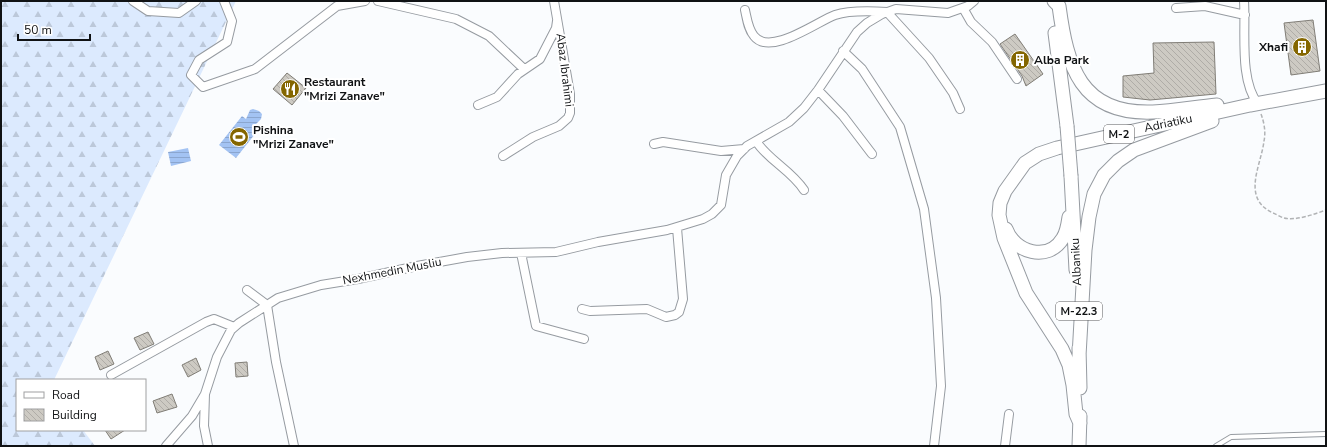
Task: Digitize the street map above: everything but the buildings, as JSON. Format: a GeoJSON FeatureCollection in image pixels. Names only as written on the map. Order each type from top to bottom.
{"type":"FeatureCollection","features":[{"type":"Feature","properties":{"kind":"main road","name":"M-2"},"geometry":{"type":"LineString","coordinates":[[1053,1],[1060,6],[1066,48],[1077,77],[1087,90],[1107,104],[1120,109],[1153,112],[1239,103],[1254,105]]}},
{"type":"Feature","properties":{"kind":"main road","name":"Albaniku"},"geometry":{"type":"LineString","coordinates":[[1053,1],[1071,176],[1079,320],[1079,446]]}},
{"type":"Feature","properties":{"kind":"main road","name":"Adriatiku"},"geometry":{"type":"LineString","coordinates":[[1080,423],[1076,414],[1069,365],[1062,349],[1026,292],[1004,238],[999,216],[1000,203],[1005,191],[1025,163],[1039,154],[1057,148],[1254,105],[1326,91]]}},
{"type":"Feature","properties":{"kind":"main road"},"geometry":{"type":"LineString","coordinates":[[1079,356],[1088,217],[1094,194],[1104,175],[1118,161],[1134,150],[1157,140],[1254,105]]}},
{"type":"Feature","properties":{"kind":"main road","name":"M-2"},"geometry":{"type":"LineString","coordinates":[[1005,191],[1006,200],[1004,216],[1009,236],[1013,242],[1027,251],[1042,252],[1052,249],[1059,243],[1066,232],[1070,212],[1071,176]]}},
{"type":"Feature","properties":{"kind":"street"},"geometry":{"type":"LineString","coordinates":[[134,1],[148,11],[179,13],[196,1]]}},
{"type":"Feature","properties":{"kind":"street"},"geometry":{"type":"LineString","coordinates":[[224,1],[232,22],[227,42],[199,60],[191,75],[203,88],[255,69],[337,6],[365,1]]}},
{"type":"Feature","properties":{"kind":"street"},"geometry":{"type":"LineString","coordinates":[[378,1],[456,19],[489,36],[524,69]]}},
{"type":"Feature","properties":{"kind":"street","name":"Abaz Ibrahimi"},"geometry":{"type":"LineString","coordinates":[[503,156],[533,137],[559,126],[564,122],[570,113],[570,94],[554,1]]}},
{"type":"Feature","properties":{"kind":"street","name":"Nexhmedin Musliu"},"geometry":{"type":"LineString","coordinates":[[205,394],[217,357],[234,327],[278,298],[321,285],[358,279],[417,266],[467,257],[556,252],[598,242],[677,228],[703,219],[712,214],[721,205],[726,175],[738,156],[744,149],[756,141],[789,122],[818,90],[857,32],[887,12],[896,9],[948,13],[963,8],[974,1]]}},
{"type":"Feature","properties":{"kind":"street"},"geometry":{"type":"LineString","coordinates":[[1244,1],[1247,79],[1254,105]]}},
{"type":"Feature","properties":{"kind":"street"},"geometry":{"type":"LineString","coordinates":[[1176,8],[1205,6],[1244,15]]}},
{"type":"Feature","properties":{"kind":"street"},"geometry":{"type":"LineString","coordinates":[[963,8],[971,22],[992,42],[1017,79]]}},
{"type":"Feature","properties":{"kind":"street","name":"Nexhmedin Musliu"},"geometry":{"type":"LineString","coordinates":[[745,10],[752,35],[760,41],[765,42],[792,38],[837,15],[875,11],[887,12]]}},
{"type":"Feature","properties":{"kind":"street"},"geometry":{"type":"LineString","coordinates":[[887,12],[929,58],[953,93],[960,109]]}},
{"type":"Feature","properties":{"kind":"street","name":"Abaz Ibrahimi"},"geometry":{"type":"LineString","coordinates":[[478,105],[497,97],[524,69],[540,59],[544,54],[556,28],[558,18]]}},
{"type":"Feature","properties":{"kind":"street"},"geometry":{"type":"LineString","coordinates":[[843,51],[862,69],[891,111],[900,127],[924,210],[936,298],[941,386],[934,446]]}},
{"type":"Feature","properties":{"kind":"street"},"geometry":{"type":"LineString","coordinates":[[818,90],[843,116],[872,154]]}},
{"type":"Feature","properties":{"kind":"street"},"geometry":{"type":"LineString","coordinates":[[756,141],[766,154],[788,173],[804,190]]}},
{"type":"Feature","properties":{"kind":"street","name":"Nexhmedin Musliu"},"geometry":{"type":"LineString","coordinates":[[654,144],[662,142],[721,151],[744,149]]}},
{"type":"Feature","properties":{"kind":"street"},"geometry":{"type":"LineString","coordinates":[[582,309],[590,311],[647,309],[666,317],[679,312],[683,299],[677,228]]}},
{"type":"Feature","properties":{"kind":"street"},"geometry":{"type":"LineString","coordinates":[[521,253],[536,326],[584,339]]}},
{"type":"Feature","properties":{"kind":"street"},"geometry":{"type":"LineString","coordinates":[[247,290],[267,305],[276,362],[294,446]]}},
{"type":"Feature","properties":{"kind":"street"},"geometry":{"type":"LineString","coordinates":[[111,375],[206,322],[214,319],[234,327]]}},
{"type":"Feature","properties":{"kind":"street"},"geometry":{"type":"LineString","coordinates":[[166,446],[192,416],[205,394]]}},
{"type":"Feature","properties":{"kind":"street"},"geometry":{"type":"LineString","coordinates":[[205,394],[204,426],[208,446]]}},
{"type":"Feature","properties":{"kind":"street"},"geometry":{"type":"LineString","coordinates":[[1005,446],[1009,414]]}},
{"type":"Feature","properties":{"kind":"lane"},"geometry":{"type":"LineString","coordinates":[[1216,446],[1218,443],[1231,437],[1326,434]]}},
{"type":"Feature","properties":{"kind":"path"},"geometry":{"type":"LineString","coordinates":[[1254,105],[1264,122],[1265,140],[1255,177],[1255,195],[1266,210],[1284,218],[1312,216],[1326,210]]}},
{"type":"Feature","properties":{"kind":"green space"},"geometry":{"type":"Polygon","coordinates":[[[1,1],[236,1],[54,379],[16,379],[16,431],[84,431],[95,446],[1,446],[1,1]]]}},
{"type":"Feature","properties":{"kind":"water","name":"Pishina \"Mrizi Zanave\""},"geometry":{"type":"Polygon","coordinates":[[[253,109],[262,114],[261,119],[255,125],[259,129],[236,158],[219,145],[242,116],[246,119],[250,110],[253,109]]]}},
{"type":"Feature","properties":{"kind":"water"},"geometry":{"type":"Polygon","coordinates":[[[188,148],[191,161],[171,166],[168,152],[188,148]]]}},
{"type":"Feature","properties":{"kind":"place","name":"Xhafi"},"geometry":{"type":"Point","coordinates":[1302,47]}},
{"type":"Feature","properties":{"kind":"place","name":"Alba Park"},"geometry":{"type":"Point","coordinates":[1020,60]}},
{"type":"Feature","properties":{"kind":"place","name":"Restaurant \"Mrizi Zanave\""},"geometry":{"type":"Point","coordinates":[290,89]}},
{"type":"Feature","properties":{"kind":"place","name":"Pishina \"Mrizi Zanave\""},"geometry":{"type":"Point","coordinates":[239,137]}}]}
